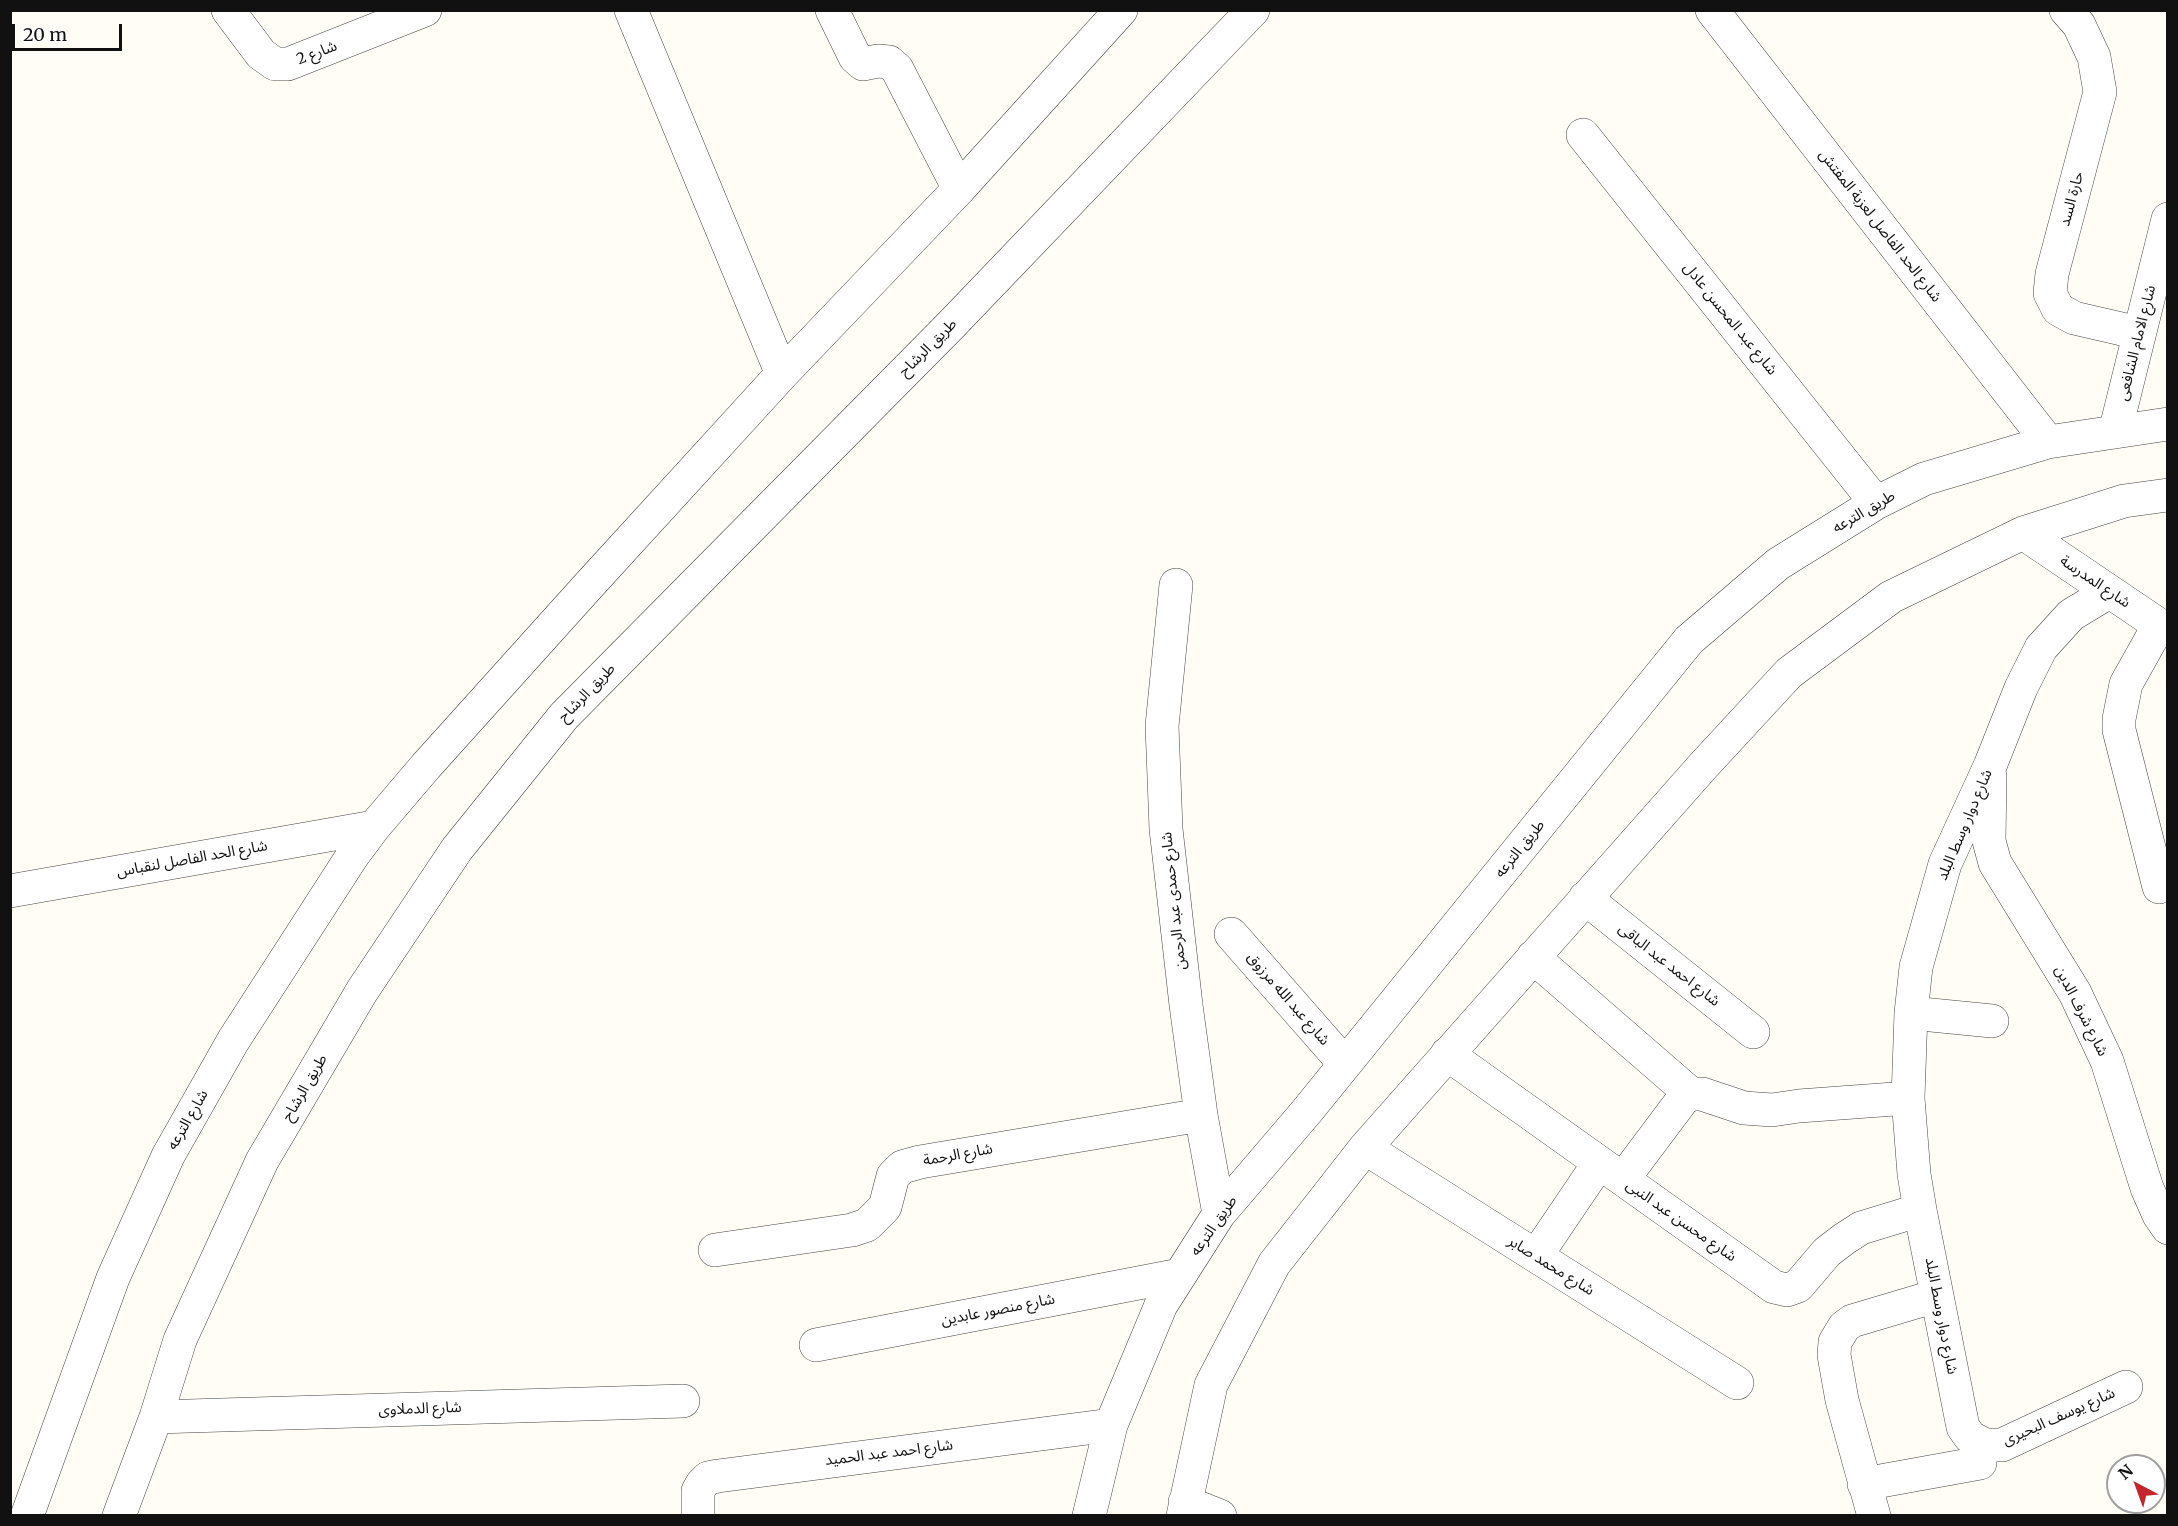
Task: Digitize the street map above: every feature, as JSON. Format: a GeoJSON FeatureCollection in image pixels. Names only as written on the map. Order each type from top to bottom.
{"type":"FeatureCollection","features":[{"type":"Feature","properties":{"kind":"street","name":"شارع 2"},"geometry":{"type":"LineString","coordinates":[[228,10],[261,54],[275,64],[288,64],[425,10]]}},
{"type":"Feature","properties":{"kind":"street"},"geometry":{"type":"LineString","coordinates":[[630,10],[782,374],[959,189],[1121,10]]}},
{"type":"Feature","properties":{"kind":"street"},"geometry":{"type":"LineString","coordinates":[[832,10],[855,57],[863,64],[878,61],[889,62],[897,69],[959,189]]}},
{"type":"Feature","properties":{"kind":"street","name":"طريق الرشاح"},"geometry":{"type":"LineString","coordinates":[[119,1515],[156,1417],[180,1340],[262,1161],[362,991],[457,849],[564,716],[960,316],[1253,10]]}},
{"type":"Feature","properties":{"kind":"street","name":"شارع الحد الفاصل لعزبة المفتش"},"geometry":{"type":"LineString","coordinates":[[1712,10],[2048,442]]}},
{"type":"Feature","properties":{"kind":"street","name":"حارة السد"},"geometry":{"type":"LineString","coordinates":[[2066,10],[2079,25],[2094,57],[2100,92],[2052,274],[2050,293],[2058,309],[2074,318],[2139,333]]}},
{"type":"Feature","properties":{"kind":"street","name":"شارع عبد المحسن عادل"},"geometry":{"type":"LineString","coordinates":[[1583,135],[1876,503]]}},
{"type":"Feature","properties":{"kind":"street","name":"شارع الامام الشافعى"},"geometry":{"type":"LineString","coordinates":[[2115,432],[2168,219]]}},
{"type":"Feature","properties":{"kind":"street","name":"شارع الترعه"},"geometry":{"type":"LineString","coordinates":[[27,1515],[113,1278],[168,1156],[233,1041],[352,855],[426,766],[782,374]]}},
{"type":"Feature","properties":{"kind":"street","name":"طريق الترعه"},"geometry":{"type":"LineString","coordinates":[[1089,1515],[1111,1425],[1161,1305],[1219,1214],[1345,1064],[1689,640],[1778,564],[1876,503],[1924,479],[2048,442],[2168,424]]}},
{"type":"Feature","properties":{"kind":"street"},"geometry":{"type":"LineString","coordinates":[[1220,1515],[1184,1509],[1211,1385],[1274,1264],[1365,1148],[1703,766],[1789,674],[1891,597],[2023,533],[2124,501],[2168,495]]}},
{"type":"Feature","properties":{"kind":"street","name":"شارع المدرسة"},"geometry":{"type":"LineString","coordinates":[[2023,533],[2163,628]]}},
{"type":"Feature","properties":{"kind":"street","name":"شارع حمدى عبد الرحمن"},"geometry":{"type":"LineString","coordinates":[[1176,585],[1162,726],[1166,829],[1201,1115],[1219,1214]]}},
{"type":"Feature","properties":{"kind":"street","name":"شارع دوار وسط البلد"},"geometry":{"type":"LineString","coordinates":[[1963,1427],[1914,1174],[1908,1098],[1911,1013],[1916,967],[1945,864],[1990,766],[2021,688],[2041,648],[2071,615],[2109,592]]}},
{"type":"Feature","properties":{"kind":"street"},"geometry":{"type":"LineString","coordinates":[[2159,887],[2119,730],[2119,719],[2126,684],[2163,628]]}},
{"type":"Feature","properties":{"kind":"street","name":"شارع شرف الدين"},"geometry":{"type":"LineString","coordinates":[[1990,766],[1989,841],[1995,863],[2075,993],[2107,1061],[2147,1188],[2159,1215],[2168,1227]]}},
{"type":"Feature","properties":{"kind":"street","name":"شارع الحد الفاصل لنقباس"},"geometry":{"type":"LineString","coordinates":[[10,891],[374,827]]}},
{"type":"Feature","properties":{"kind":"street","name":"شارع احمد عبد الباقى"},"geometry":{"type":"LineString","coordinates":[[1585,898],[1753,1032]]}},
{"type":"Feature","properties":{"kind":"street","name":"شارع عبد الله مرزوق"},"geometry":{"type":"LineString","coordinates":[[1231,934],[1345,1064]]}},
{"type":"Feature","properties":{"kind":"street"},"geometry":{"type":"LineString","coordinates":[[1533,957],[1691,1094]]}},
{"type":"Feature","properties":{"kind":"street"},"geometry":{"type":"LineString","coordinates":[[1911,1013],[1992,1021]]}},
{"type":"Feature","properties":{"kind":"street","name":"شارع محسن عبد النبى"},"geometry":{"type":"LineString","coordinates":[[1447,1054],[1774,1287],[1787,1290],[1798,1286],[1827,1252],[1852,1233],[1882,1220],[1920,1210]]}},
{"type":"Feature","properties":{"kind":"street"},"geometry":{"type":"LineString","coordinates":[[1536,1256],[1611,1171],[1683,1099],[1691,1094],[1702,1094],[1744,1108],[1772,1110],[1908,1098]]}},
{"type":"Feature","properties":{"kind":"street","name":"شارع الرحمة"},"geometry":{"type":"LineString","coordinates":[[715,1250],[852,1230],[867,1225],[885,1207],[892,1176],[902,1167],[920,1161],[1201,1115]]}},
{"type":"Feature","properties":{"kind":"street","name":"شارع محمد صابر"},"geometry":{"type":"LineString","coordinates":[[1365,1148],[1737,1383]]}},
{"type":"Feature","properties":{"kind":"street","name":"شارع منصور عابدين"},"geometry":{"type":"LineString","coordinates":[[816,1345],[1180,1275]]}},
{"type":"Feature","properties":{"kind":"street"},"geometry":{"type":"LineString","coordinates":[[1874,1515],[1842,1400],[1834,1356],[1835,1342],[1844,1327],[1852,1321],[1936,1296]]}},
{"type":"Feature","properties":{"kind":"street","name":"شارع يوسف البحيرى"},"geometry":{"type":"LineString","coordinates":[[1963,1427],[1970,1437],[1985,1445],[2002,1445],[2126,1388]]}},
{"type":"Feature","properties":{"kind":"street","name":"شارع الدملاوى"},"geometry":{"type":"LineString","coordinates":[[156,1417],[683,1401]]}},
{"type":"Feature","properties":{"kind":"street","name":"شارع احمد عبد الحميد"},"geometry":{"type":"LineString","coordinates":[[698,1515],[698,1491],[708,1478],[1111,1425]]}},
{"type":"Feature","properties":{"kind":"street"},"geometry":{"type":"LineString","coordinates":[[1864,1484],[1980,1463]]}}]}
